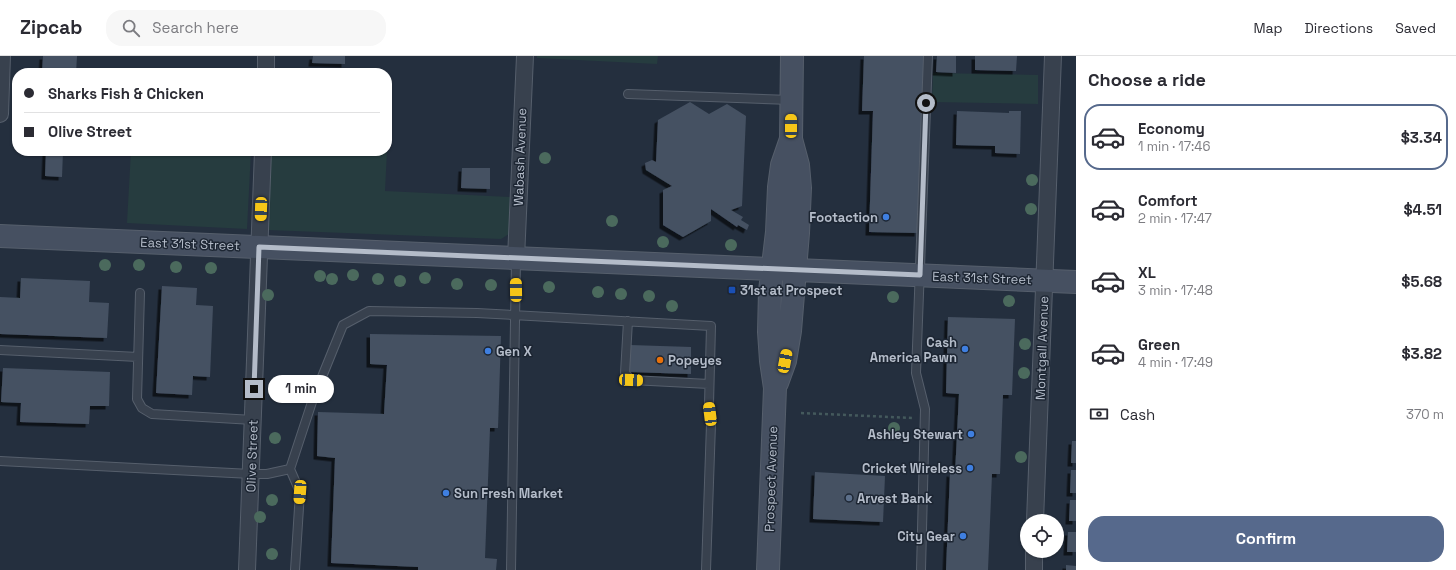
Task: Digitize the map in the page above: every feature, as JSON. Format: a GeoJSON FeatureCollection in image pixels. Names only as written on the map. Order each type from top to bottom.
{"type":"FeatureCollection","features":[{"type":"Feature","properties":{"kind":"main road","name":"Prospect Avenue"},"geometry":{"type":"LineString","coordinates":[[775,388],[785,361],[790,331],[800,188],[798,165],[791,139],[792,56]]}},
{"type":"Feature","properties":{"kind":"main road","name":"Prospect Avenue"},"geometry":{"type":"LineString","coordinates":[[768,570],[775,388],[769,332],[770,291],[777,232],[779,187],[782,165],[791,139]]}},
{"type":"Feature","properties":{"kind":"main road","name":"East 31st Street"},"geometry":{"type":"LineString","coordinates":[[0,236],[1076,282]]}},
{"type":"Feature","properties":{"kind":"street"},"geometry":{"type":"LineString","coordinates":[[0,114],[2,56]]}},
{"type":"Feature","properties":{"kind":"street"},"geometry":{"type":"LineString","coordinates":[[266,56],[266,68]]}},
{"type":"Feature","properties":{"kind":"street","name":"Wabash Avenue"},"geometry":{"type":"LineString","coordinates":[[516,258],[525,56]]}},
{"type":"Feature","properties":{"kind":"street","name":"Montgall Avenue"},"geometry":{"type":"LineString","coordinates":[[1035,514],[1053,56]]}},
{"type":"Feature","properties":{"kind":"street","name":"Olive Street"},"geometry":{"type":"LineString","coordinates":[[247,570],[263,156]]}},
{"type":"Feature","properties":{"kind":"street"},"geometry":{"type":"LineString","coordinates":[[1034,558],[1034,570]]}},
{"type":"Feature","properties":{"kind":"lane"},"geometry":{"type":"LineString","coordinates":[[922,570],[925,409],[916,373],[928,56]]}},
{"type":"Feature","properties":{"kind":"lane"},"geometry":{"type":"LineString","coordinates":[[628,94],[791,100]]}},
{"type":"Feature","properties":{"kind":"lane"},"geometry":{"type":"LineString","coordinates":[[510,570],[516,258]]}},
{"type":"Feature","properties":{"kind":"lane"},"geometry":{"type":"LineString","coordinates":[[140,293],[137,399],[142,408],[152,414],[253,420]]}},
{"type":"Feature","properties":{"kind":"lane"},"geometry":{"type":"LineString","coordinates":[[295,570],[300,492],[290,469],[313,399],[343,324],[369,311],[516,315],[711,326],[709,384],[711,424],[706,570]]}},
{"type":"Feature","properties":{"kind":"lane"},"geometry":{"type":"LineString","coordinates":[[628,321],[625,373],[631,380],[709,384]]}},
{"type":"Feature","properties":{"kind":"lane"},"geometry":{"type":"LineString","coordinates":[[0,350],[138,357]]}},
{"type":"Feature","properties":{"kind":"lane"},"geometry":{"type":"LineString","coordinates":[[0,462],[251,474],[267,474],[290,469]]}},
{"type":"Feature","properties":{"kind":"path"},"geometry":{"type":"LineString","coordinates":[[801,413],[914,418]]}},
{"type":"Feature","properties":{"kind":"green space"},"geometry":{"type":"Polygon","coordinates":[[[537,56],[658,56],[657,64],[537,58],[537,56]]]}},
{"type":"Feature","properties":{"kind":"green space"},"geometry":{"type":"Polygon","coordinates":[[[933,73],[1038,75],[1038,104],[932,102],[933,73]]]}},
{"type":"Feature","properties":{"kind":"green space"},"geometry":{"type":"Polygon","coordinates":[[[131,156],[251,156],[247,229],[127,223],[131,156]]]}},
{"type":"Feature","properties":{"kind":"green space"},"geometry":{"type":"Polygon","coordinates":[[[271,156],[387,156],[385,191],[510,197],[509,234],[501,239],[268,230],[271,156]]]}},
{"type":"Feature","properties":{"kind":"building"},"geometry":{"type":"Polygon","coordinates":[[[43,56],[77,56],[76,68],[42,68],[43,56]]]}},
{"type":"Feature","properties":{"kind":"building"},"geometry":{"type":"Polygon","coordinates":[[[313,56],[345,56],[345,64],[312,63],[313,56]]]}},
{"type":"Feature","properties":{"kind":"building"},"geometry":{"type":"Polygon","coordinates":[[[864,56],[924,56],[918,233],[869,232],[873,111],[862,111],[864,56]]]}},
{"type":"Feature","properties":{"kind":"building"},"geometry":{"type":"Polygon","coordinates":[[[937,56],[956,56],[956,73],[936,72],[937,56]]]}},
{"type":"Feature","properties":{"kind":"building"},"geometry":{"type":"Polygon","coordinates":[[[975,56],[1017,56],[1016,71],[975,70],[975,56]]]}},
{"type":"Feature","properties":{"kind":"building"},"geometry":{"type":"Polygon","coordinates":[[[690,102],[709,114],[727,104],[746,116],[742,206],[731,210],[743,217],[741,220],[749,225],[747,230],[738,225],[737,227],[711,209],[711,221],[683,237],[663,225],[663,190],[672,186],[646,170],[645,163],[652,160],[656,162],[658,120],[690,102]]]}},
{"type":"Feature","properties":{"kind":"building"},"geometry":{"type":"Polygon","coordinates":[[[957,111],[1009,113],[1009,111],[1021,111],[1020,154],[995,153],[995,146],[956,145],[957,111]]]}},
{"type":"Feature","properties":{"kind":"building"},"geometry":{"type":"Polygon","coordinates":[[[46,156],[63,156],[62,177],[45,176],[46,156]]]}},
{"type":"Feature","properties":{"kind":"building"},"geometry":{"type":"Polygon","coordinates":[[[462,168],[490,168],[490,189],[461,188],[462,168]]]}},
{"type":"Feature","properties":{"kind":"building"},"geometry":{"type":"Polygon","coordinates":[[[21,278],[90,281],[89,302],[109,303],[107,338],[0,334],[0,297],[20,298],[21,278]]]}},
{"type":"Feature","properties":{"kind":"building"},"geometry":{"type":"Polygon","coordinates":[[[162,286],[197,288],[196,305],[213,306],[210,377],[193,376],[192,395],[156,393],[162,286]]]}},
{"type":"Feature","properties":{"kind":"building"},"geometry":{"type":"Polygon","coordinates":[[[948,317],[1015,319],[1012,395],[1003,395],[1000,474],[992,474],[988,570],[946,570],[950,473],[955,474],[959,394],[946,393],[948,317]]]}},
{"type":"Feature","properties":{"kind":"building"},"geometry":{"type":"Polygon","coordinates":[[[370,334],[501,336],[498,428],[490,428],[485,558],[497,559],[496,570],[418,570],[418,567],[331,563],[335,458],[317,456],[318,412],[384,414],[387,365],[370,364],[370,334]]]}},
{"type":"Feature","properties":{"kind":"building","name":"Popeyes"},"geometry":{"type":"Polygon","coordinates":[[[630,345],[691,347],[691,374],[629,372],[630,345]]]}},
{"type":"Feature","properties":{"kind":"building"},"geometry":{"type":"Polygon","coordinates":[[[3,368],[110,372],[109,406],[90,406],[89,424],[20,422],[21,403],[1,402],[3,368]]]}},
{"type":"Feature","properties":{"kind":"building"},"geometry":{"type":"Polygon","coordinates":[[[1072,441],[1076,441],[1076,463],[1071,463],[1072,441]]]}},
{"type":"Feature","properties":{"kind":"building"},"geometry":{"type":"Polygon","coordinates":[[[1071,470],[1076,470],[1076,493],[1070,493],[1071,470]]]}},
{"type":"Feature","properties":{"kind":"building","name":"Arvest Bank"},"geometry":{"type":"Polygon","coordinates":[[[815,472],[885,476],[883,522],[813,519],[815,472]]]}},
{"type":"Feature","properties":{"kind":"building"},"geometry":{"type":"Polygon","coordinates":[[[1070,500],[1076,500],[1076,521],[1069,521],[1070,500]]]}},
{"type":"Feature","properties":{"kind":"building"},"geometry":{"type":"Polygon","coordinates":[[[1068,532],[1076,532],[1076,552],[1067,552],[1068,532]]]}},
{"type":"Feature","properties":{"kind":"building"},"geometry":{"type":"Polygon","coordinates":[[[1066,565],[1076,566],[1076,570],[1066,570],[1066,565]]]}},
{"type":"Feature","properties":{"kind":"place","name":"Footaction"},"geometry":{"type":"Point","coordinates":[886,217]}},
{"type":"Feature","properties":{"kind":"place","name":"31st at Prospect"},"geometry":{"type":"Point","coordinates":[732,290]}},
{"type":"Feature","properties":{"kind":"place","name":"Cash America Pawn"},"geometry":{"type":"Point","coordinates":[965,349]}},
{"type":"Feature","properties":{"kind":"place","name":"Gen X"},"geometry":{"type":"Point","coordinates":[488,351]}},
{"type":"Feature","properties":{"kind":"place","name":"Popeyes"},"geometry":{"type":"Point","coordinates":[660,360]}},
{"type":"Feature","properties":{"kind":"place","name":"Ashley Stewart"},"geometry":{"type":"Point","coordinates":[971,434]}},
{"type":"Feature","properties":{"kind":"place","name":"Cricket Wireless"},"geometry":{"type":"Point","coordinates":[970,468]}},
{"type":"Feature","properties":{"kind":"place","name":"Sun Fresh Market"},"geometry":{"type":"Point","coordinates":[446,493]}},
{"type":"Feature","properties":{"kind":"place","name":"Arvest Bank"},"geometry":{"type":"Point","coordinates":[849,498]}},
{"type":"Feature","properties":{"kind":"place","name":"City Gear"},"geometry":{"type":"Point","coordinates":[963,536]}},
{"type":"Feature","properties":{"kind":"route"},"geometry":{"type":"LineString","coordinates":[[254,389],[259,247],[920,275],[926,103]]}}]}
